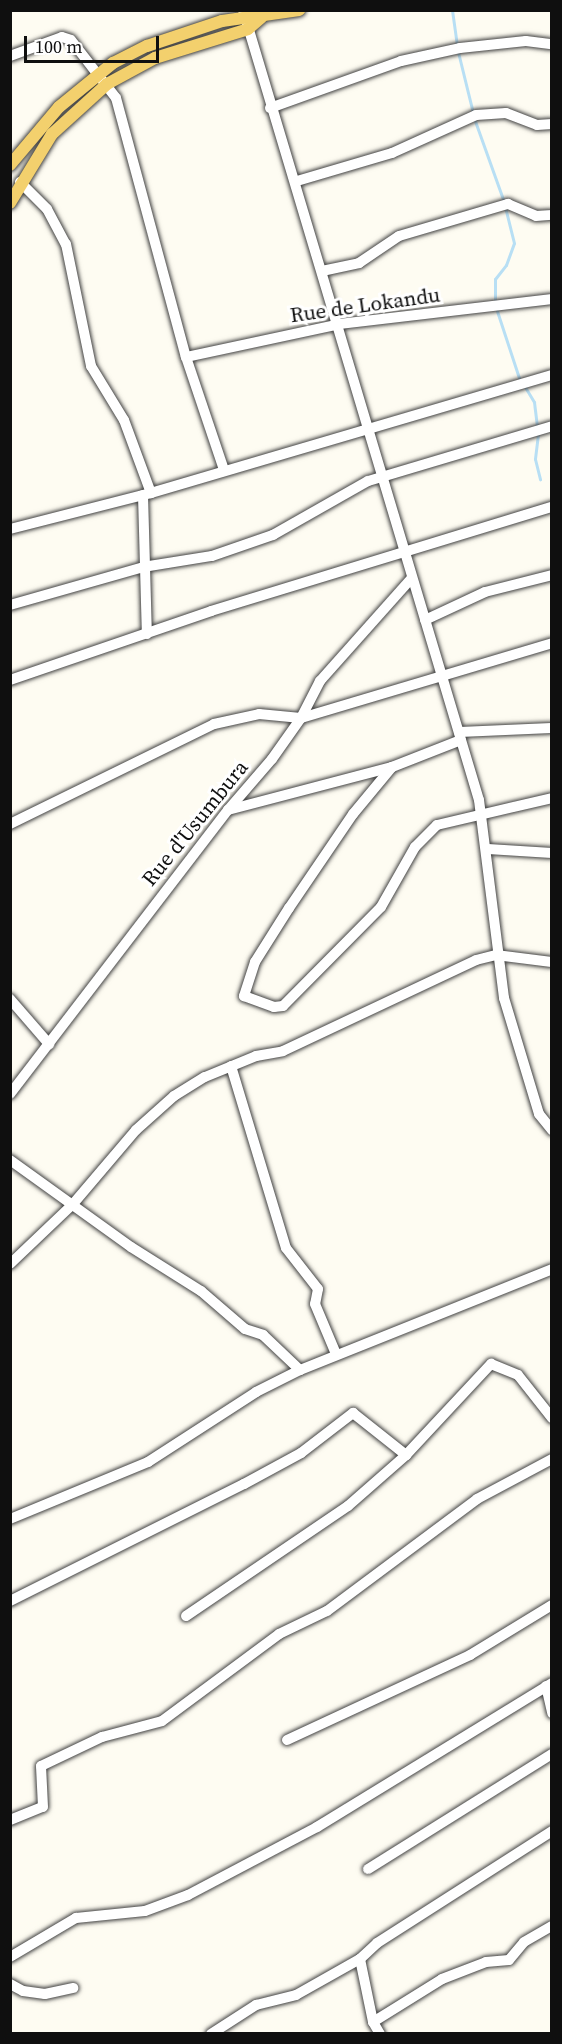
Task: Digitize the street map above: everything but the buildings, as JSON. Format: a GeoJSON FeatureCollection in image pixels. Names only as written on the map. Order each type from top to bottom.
{"type":"FeatureCollection","features":[{"type":"Feature","properties":{"kind":"main road"},"geometry":{"type":"LineString","coordinates":[[10,165],[30,137],[97,74],[147,46],[244,13],[262,17],[299,10]]}},
{"type":"Feature","properties":{"kind":"main road"},"geometry":{"type":"LineString","coordinates":[[10,203],[20,182],[52,134],[107,84],[155,58],[248,29],[262,17]]}},
{"type":"Feature","properties":{"kind":"street"},"geometry":{"type":"LineString","coordinates":[[244,13],[270,108],[297,181],[322,271],[340,324],[385,478],[411,579],[444,676],[482,816],[488,849],[496,955],[504,998],[539,1114],[552,1130]]}},
{"type":"Feature","properties":{"kind":"street"},"geometry":{"type":"LineString","coordinates":[[10,56],[62,37],[71,40],[107,84],[123,119],[186,357],[224,470]]}},
{"type":"Feature","properties":{"kind":"street"},"geometry":{"type":"LineString","coordinates":[[270,108],[401,61],[460,48],[526,41],[552,44]]}},
{"type":"Feature","properties":{"kind":"street"},"geometry":{"type":"LineString","coordinates":[[297,181],[413,145],[476,115],[506,113],[537,125],[552,124]]}},
{"type":"Feature","properties":{"kind":"street"},"geometry":{"type":"LineString","coordinates":[[20,182],[52,216],[66,244],[92,366],[124,420],[147,494],[143,567],[147,634]]}},
{"type":"Feature","properties":{"kind":"street"},"geometry":{"type":"LineString","coordinates":[[322,271],[359,263],[399,236],[508,204],[536,216],[552,214]]}},
{"type":"Feature","properties":{"kind":"street","name":"Rue de Lokandu"},"geometry":{"type":"LineString","coordinates":[[186,357],[340,324],[552,299]]}},
{"type":"Feature","properties":{"kind":"street"},"geometry":{"type":"LineString","coordinates":[[10,529],[147,494],[552,375]]}},
{"type":"Feature","properties":{"kind":"street"},"geometry":{"type":"LineString","coordinates":[[10,605],[143,567],[202,558],[273,535],[368,481],[385,478],[483,444],[552,426]]}},
{"type":"Feature","properties":{"kind":"street"},"geometry":{"type":"LineString","coordinates":[[10,680],[147,634],[552,507]]}},
{"type":"Feature","properties":{"kind":"street"},"geometry":{"type":"LineString","coordinates":[[425,620],[491,590],[552,575]]}},
{"type":"Feature","properties":{"kind":"street","name":"Rue d'Usumbura"},"geometry":{"type":"LineString","coordinates":[[10,1094],[301,718],[320,681],[411,579]]}},
{"type":"Feature","properties":{"kind":"street"},"geometry":{"type":"LineString","coordinates":[[10,824],[214,724],[260,714],[301,718],[552,643]]}},
{"type":"Feature","properties":{"kind":"street"},"geometry":{"type":"LineString","coordinates":[[228,810],[392,766],[460,736],[552,728]]}},
{"type":"Feature","properties":{"kind":"street"},"geometry":{"type":"LineString","coordinates":[[392,766],[353,814],[283,917],[255,962],[244,996],[274,1007],[283,1006],[381,907],[425,833],[437,825],[552,798]]}},
{"type":"Feature","properties":{"kind":"street"},"geometry":{"type":"LineString","coordinates":[[488,849],[552,854]]}},
{"type":"Feature","properties":{"kind":"street"},"geometry":{"type":"LineString","coordinates":[[10,1264],[73,1204],[136,1130],[174,1096],[231,1066],[256,1056],[283,1051],[409,989],[496,955],[552,962]]}},
{"type":"Feature","properties":{"kind":"street"},"geometry":{"type":"LineString","coordinates":[[10,999],[49,1044]]}},
{"type":"Feature","properties":{"kind":"street"},"geometry":{"type":"LineString","coordinates":[[231,1066],[286,1248],[318,1288],[315,1304],[336,1354]]}},
{"type":"Feature","properties":{"kind":"street"},"geometry":{"type":"LineString","coordinates":[[10,1160],[131,1247],[201,1291],[245,1329],[263,1335],[300,1370]]}},
{"type":"Feature","properties":{"kind":"street"},"geometry":{"type":"LineString","coordinates":[[10,1519],[148,1462],[256,1392],[300,1370],[552,1269]]}},
{"type":"Feature","properties":{"kind":"street"},"geometry":{"type":"LineString","coordinates":[[186,1616],[325,1526],[406,1455],[491,1364],[518,1375],[552,1418]]}},
{"type":"Feature","properties":{"kind":"street"},"geometry":{"type":"LineString","coordinates":[[10,1601],[301,1453],[353,1413],[406,1455]]}},
{"type":"Feature","properties":{"kind":"street"},"geometry":{"type":"LineString","coordinates":[[10,1820],[43,1807],[41,1766],[102,1737],[162,1721],[279,1634],[327,1611],[477,1499],[552,1459]]}},
{"type":"Feature","properties":{"kind":"street"},"geometry":{"type":"LineString","coordinates":[[288,1740],[470,1655],[552,1605]]}},
{"type":"Feature","properties":{"kind":"street"},"geometry":{"type":"LineString","coordinates":[[10,1957],[76,1918],[145,1911],[188,1895],[317,1827],[549,1685],[552,1713]]}},
{"type":"Feature","properties":{"kind":"street"},"geometry":{"type":"LineString","coordinates":[[368,1869],[552,1754]]}},
{"type":"Feature","properties":{"kind":"street"},"geometry":{"type":"LineString","coordinates":[[211,2034],[256,2005],[296,1995],[360,1959],[377,1943],[552,1831]]}},
{"type":"Feature","properties":{"kind":"street"},"geometry":{"type":"LineString","coordinates":[[373,2022],[442,1979],[486,1962],[509,1960],[524,1942],[552,1926]]}},
{"type":"Feature","properties":{"kind":"street"},"geometry":{"type":"LineString","coordinates":[[360,1959],[373,2022],[380,2034]]}},
{"type":"Feature","properties":{"kind":"street"},"geometry":{"type":"LineString","coordinates":[[10,1984],[23,1991],[45,1994],[73,1988]]}},
{"type":"Feature","properties":{"kind":"waterway"},"geometry":{"type":"LineString","coordinates":[[452,10],[457,45]]}},
{"type":"Feature","properties":{"kind":"waterway"},"geometry":{"type":"LineString","coordinates":[[458,52],[473,113]]}},
{"type":"Feature","properties":{"kind":"waterway"},"geometry":{"type":"LineString","coordinates":[[475,121],[504,202]]}},
{"type":"Feature","properties":{"kind":"waterway"},"geometry":{"type":"LineString","coordinates":[[495,303],[495,279],[506,265],[514,243],[506,210]]}},
{"type":"Feature","properties":{"kind":"waterway"},"geometry":{"type":"LineString","coordinates":[[497,311],[520,381]]}},
{"type":"Feature","properties":{"kind":"waterway"},"geometry":{"type":"LineString","coordinates":[[525,387],[534,402],[537,426]]}},
{"type":"Feature","properties":{"kind":"waterway"},"geometry":{"type":"LineString","coordinates":[[538,434],[535,459],[540,479]]}}]}
